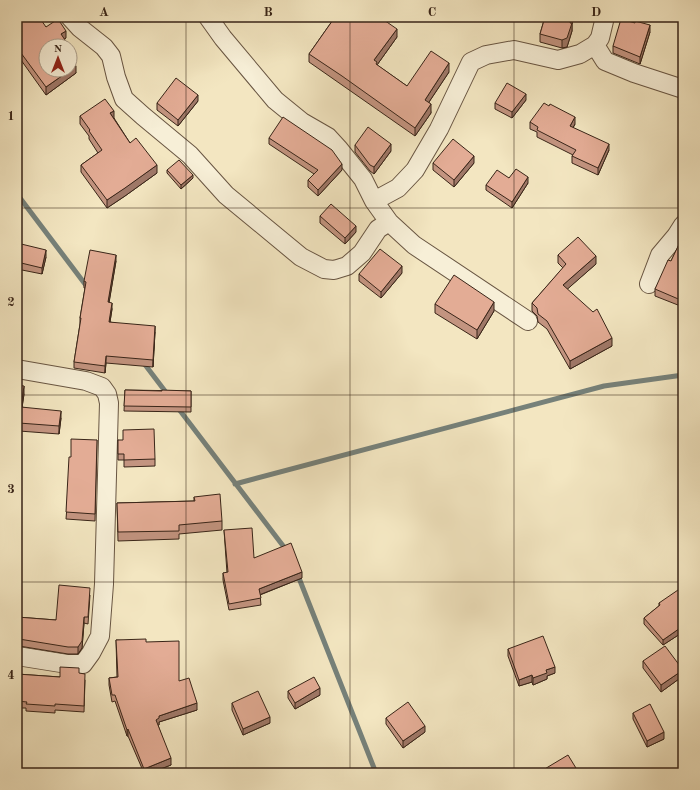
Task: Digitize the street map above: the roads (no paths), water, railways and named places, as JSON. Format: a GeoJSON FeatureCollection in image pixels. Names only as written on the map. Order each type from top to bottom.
{"type":"FeatureCollection","features":[{"type":"Feature","properties":{"kind":"street"},"geometry":{"type":"LineString","coordinates":[[70,17],[80,28],[104,47],[111,56],[116,77],[124,99],[190,155],[226,195],[301,256],[324,269],[334,270],[347,266],[362,253],[378,229],[389,222]]}},
{"type":"Feature","properties":{"kind":"street"},"geometry":{"type":"LineString","coordinates":[[208,17],[223,38],[275,100],[302,122],[328,137],[332,141],[363,179],[374,201],[389,222],[414,245],[528,321]]}},
{"type":"Feature","properties":{"kind":"street"},"geometry":{"type":"LineString","coordinates":[[374,201],[398,188],[415,170],[439,129],[471,62],[486,55],[514,50],[558,60],[580,54],[595,45],[600,38],[605,17]]}},
{"type":"Feature","properties":{"kind":"street"},"geometry":{"type":"LineString","coordinates":[[595,45],[605,61],[634,73],[683,89]]}},
{"type":"Feature","properties":{"kind":"street"},"geometry":{"type":"LineString","coordinates":[[649,284],[660,255],[683,225]]}},
{"type":"Feature","properties":{"kind":"street"},"geometry":{"type":"LineString","coordinates":[[17,369],[86,381],[102,387],[107,394],[109,403],[104,584],[100,636],[91,654],[83,664],[67,664],[17,656]]}},
{"type":"Feature","properties":{"kind":"waterway"},"geometry":{"type":"LineString","coordinates":[[17,194],[88,288]]}},
{"type":"Feature","properties":{"kind":"waterway"},"geometry":{"type":"LineString","coordinates":[[143,362],[168,395]]}},
{"type":"Feature","properties":{"kind":"waterway"},"geometry":{"type":"LineString","coordinates":[[235,484],[604,386],[683,375]]}},
{"type":"Feature","properties":{"kind":"waterway"},"geometry":{"type":"LineString","coordinates":[[178,408],[287,551]]}},
{"type":"Feature","properties":{"kind":"waterway"},"geometry":{"type":"LineString","coordinates":[[297,573],[376,773]]}}]}
